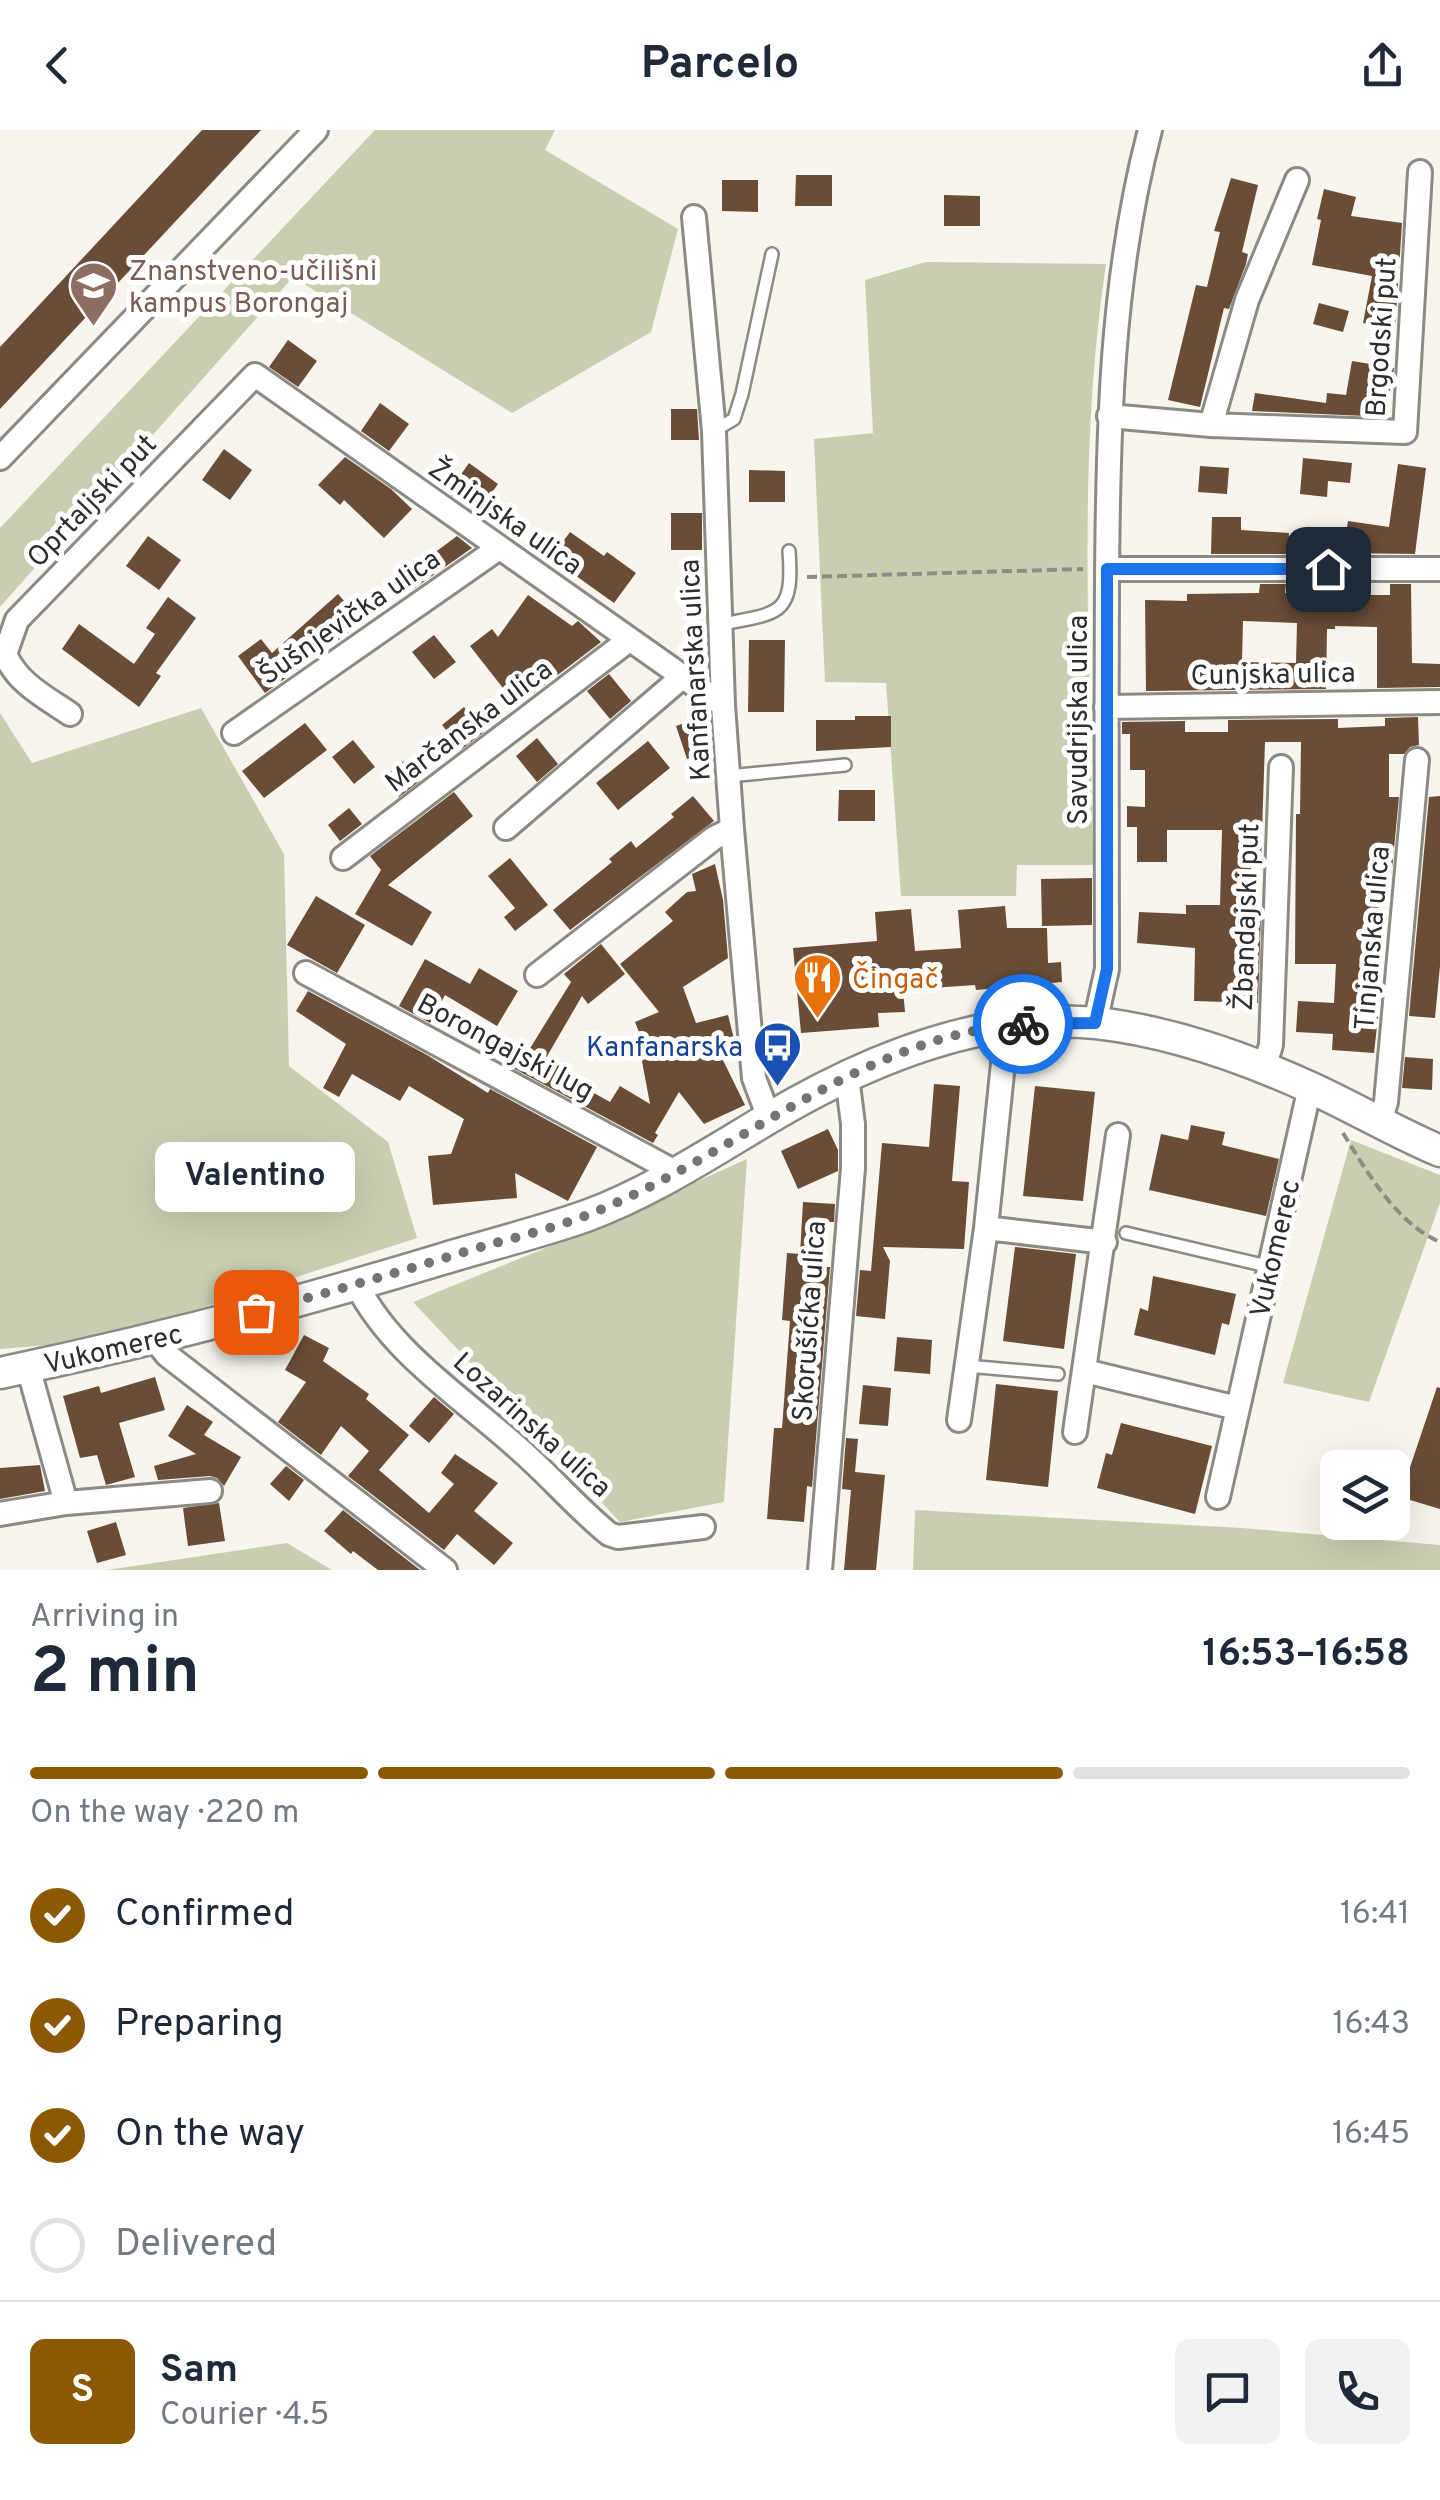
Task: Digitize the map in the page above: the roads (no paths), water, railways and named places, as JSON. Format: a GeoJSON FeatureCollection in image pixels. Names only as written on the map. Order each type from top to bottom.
{"type":"FeatureCollection","features":[{"type":"Feature","properties":{"kind":"street"},"geometry":{"type":"LineString","coordinates":[[0,458],[316,130]]}},
{"type":"Feature","properties":{"kind":"street","name":"Savudrijska ulica"},"geometry":{"type":"LineString","coordinates":[[1095,1023],[1107,969],[1108,416],[1117,314],[1138,176],[1150,130]]}},
{"type":"Feature","properties":{"kind":"street","name":"Brgodski put"},"geometry":{"type":"LineString","coordinates":[[1211,425],[1404,432],[1420,172]]}},
{"type":"Feature","properties":{"kind":"street"},"geometry":{"type":"LineString","coordinates":[[1108,416],[1211,425],[1246,300],[1297,180]]}},
{"type":"Feature","properties":{"kind":"street","name":"Kanfanarska ulica"},"geometry":{"type":"LineString","coordinates":[[694,217],[714,430],[723,705],[732,829],[754,1078],[770,1118]]}},
{"type":"Feature","properties":{"kind":"street","name":"Žminjska ulica"},"geometry":{"type":"LineString","coordinates":[[254,374],[723,705]]}},
{"type":"Feature","properties":{"kind":"street","name":"Oprtaljski put"},"geometry":{"type":"LineString","coordinates":[[70,714],[32,689],[12,670],[5,654],[16,620],[254,374]]}},
{"type":"Feature","properties":{"kind":"street","name":"Šušnjevička ulica"},"geometry":{"type":"LineString","coordinates":[[234,732],[499,548]]}},
{"type":"Feature","properties":{"kind":"street"},"geometry":{"type":"LineString","coordinates":[[1107,569],[1440,569]]}},
{"type":"Feature","properties":{"kind":"street","name":"Marčanska ulica"},"geometry":{"type":"LineString","coordinates":[[342,858],[629,640]]}},
{"type":"Feature","properties":{"kind":"street"},"geometry":{"type":"LineString","coordinates":[[506,828],[681,678]]}},
{"type":"Feature","properties":{"kind":"street","name":"Cunjska ulica"},"geometry":{"type":"LineString","coordinates":[[1106,706],[1440,702]]}},
{"type":"Feature","properties":{"kind":"street","name":"Tinjanska ulica"},"geometry":{"type":"LineString","coordinates":[[1380,1122],[1386,1102],[1417,760]]}},
{"type":"Feature","properties":{"kind":"street","name":"Žbandajski put"},"geometry":{"type":"LineString","coordinates":[[1264,1068],[1271,1044],[1281,768]]}},
{"type":"Feature","properties":{"kind":"street"},"geometry":{"type":"LineString","coordinates":[[537,975],[714,838],[732,829]]}},
{"type":"Feature","properties":{"kind":"street","name":"Borongajski lug"},"geometry":{"type":"LineString","coordinates":[[306,972],[677,1173]]}},
{"type":"Feature","properties":{"kind":"street","name":"Vukomerec"},"geometry":{"type":"LineString","coordinates":[[14,1370],[154,1340],[357,1285],[588,1215],[677,1173],[847,1078],[927,1045],[1006,1026],[1095,1023],[1177,1040],[1310,1087],[1440,1151]]}},
{"type":"Feature","properties":{"kind":"street"},"geometry":{"type":"LineString","coordinates":[[960,1420],[986,1228],[1006,1026]]}},
{"type":"Feature","properties":{"kind":"street","name":"Skorušićka ulica"},"geometry":{"type":"LineString","coordinates":[[820,1570],[852,1168],[853,1124],[847,1078]]}},
{"type":"Feature","properties":{"kind":"street","name":"Vukomerec"},"geometry":{"type":"LineString","coordinates":[[1218,1497],[1310,1087]]}},
{"type":"Feature","properties":{"kind":"street"},"geometry":{"type":"LineString","coordinates":[[1075,1432],[1084,1371],[1115,1237],[1118,1135]]}},
{"type":"Feature","properties":{"kind":"street"},"geometry":{"type":"LineString","coordinates":[[986,1228],[1115,1237]]}},
{"type":"Feature","properties":{"kind":"street","name":"Lozarinska ulica"},"geometry":{"type":"LineString","coordinates":[[357,1285],[380,1321],[409,1353],[530,1458],[609,1534],[618,1537],[703,1527]]}},
{"type":"Feature","properties":{"kind":"street"},"geometry":{"type":"LineString","coordinates":[[154,1340],[167,1355],[445,1570]]}},
{"type":"Feature","properties":{"kind":"street"},"geometry":{"type":"LineString","coordinates":[[14,1370],[66,1503]]}},
{"type":"Feature","properties":{"kind":"street"},"geometry":{"type":"LineString","coordinates":[[1084,1371],[1237,1408]]}},
{"type":"Feature","properties":{"kind":"street"},"geometry":{"type":"LineString","coordinates":[[0,1514],[66,1503],[210,1491]]}},
{"type":"Feature","properties":{"kind":"lane"},"geometry":{"type":"LineString","coordinates":[[714,430],[734,419],[772,254]]}},
{"type":"Feature","properties":{"kind":"lane"},"geometry":{"type":"LineString","coordinates":[[722,624],[778,610],[788,598],[789,551]]}},
{"type":"Feature","properties":{"kind":"lane"},"geometry":{"type":"LineString","coordinates":[[728,776],[845,765]]}},
{"type":"Feature","properties":{"kind":"lane"},"geometry":{"type":"LineString","coordinates":[[1115,1237],[1270,1266]]}},
{"type":"Feature","properties":{"kind":"lane"},"geometry":{"type":"LineString","coordinates":[[967,1366],[1058,1374]]}},
{"type":"Feature","properties":{"kind":"place","name":"Znanstveno-učilišni kampus Borongaj"},"geometry":{"type":"Point","coordinates":[94,328]}},
{"type":"Feature","properties":{"kind":"place","name":"Čingač"},"geometry":{"type":"Point","coordinates":[817,1020]}},
{"type":"Feature","properties":{"kind":"place","name":"Kanfanarska"},"geometry":{"type":"Point","coordinates":[778,1088]}},
{"type":"Feature","properties":{"kind":"place","name":"Valentino"},"geometry":{"type":"Point","coordinates":[256,1312]}}]}
